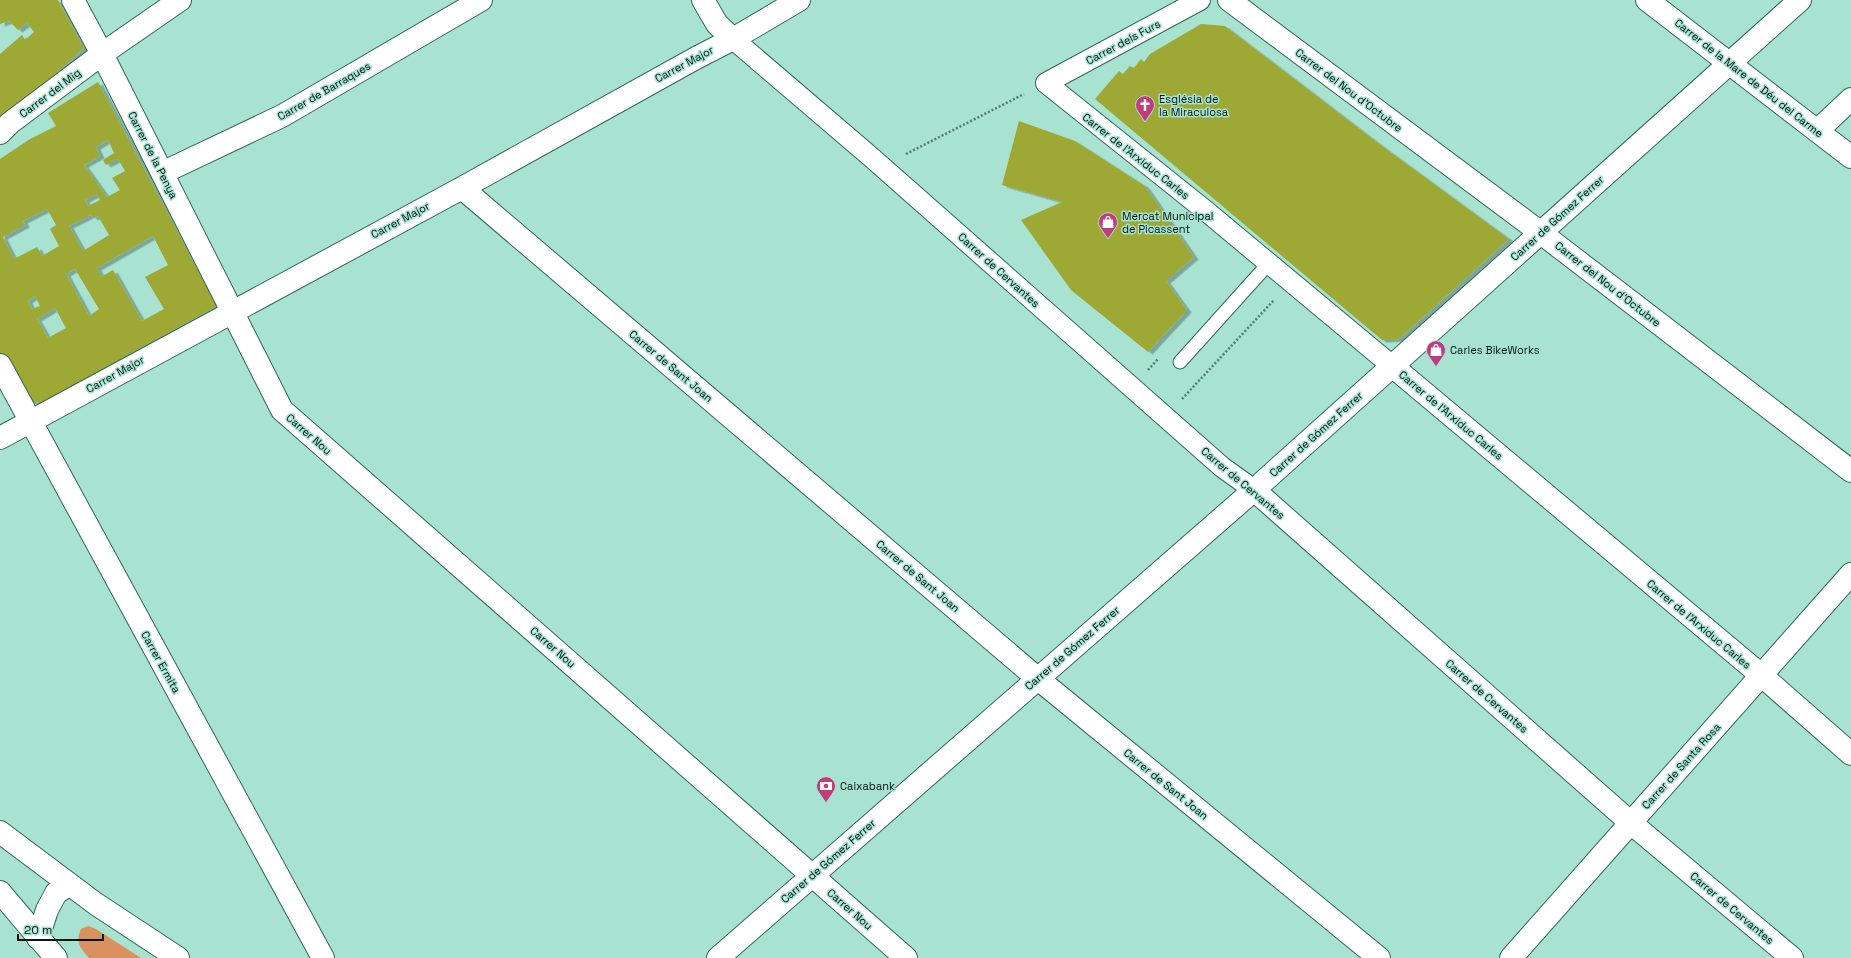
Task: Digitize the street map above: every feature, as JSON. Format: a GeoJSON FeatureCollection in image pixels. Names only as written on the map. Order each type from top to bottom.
{"type":"FeatureCollection","features":[{"type":"Feature","properties":{"kind":"street","name":"Carrer de la Penya"},"geometry":{"type":"LineString","coordinates":[[73,0],[102,54],[232,311]]}},
{"type":"Feature","properties":{"kind":"street","name":"Carrer del Mig"},"geometry":{"type":"LineString","coordinates":[[0,134],[10,123],[102,54],[180,0]]}},
{"type":"Feature","properties":{"kind":"street","name":"Carrer de Barraques"},"geometry":{"type":"LineString","coordinates":[[162,173],[282,116],[481,0]]}},
{"type":"Feature","properties":{"kind":"street","name":"Carrer de Cervantes"},"geometry":{"type":"LineString","coordinates":[[703,0],[717,24],[733,39],[882,166],[1222,467],[1254,490],[1631,823],[1792,958]]}},
{"type":"Feature","properties":{"kind":"street","name":"Carrer Major"},"geometry":{"type":"LineString","coordinates":[[0,438],[232,311],[462,188],[733,39],[799,0]]}},
{"type":"Feature","properties":{"kind":"street","name":"Carrer dels Furs"},"geometry":{"type":"LineString","coordinates":[[1046,83],[1200,0]]}},
{"type":"Feature","properties":{"kind":"street","name":"Carrer del Nou d'Octubre"},"geometry":{"type":"LineString","coordinates":[[1229,0],[1542,233],[1851,471]]}},
{"type":"Feature","properties":{"kind":"street","name":"Carrer de la Mare de Déu del Carme"},"geometry":{"type":"LineString","coordinates":[[1647,0],[1851,157]]}},
{"type":"Feature","properties":{"kind":"street","name":"Carrer de Gómez Ferrer"},"geometry":{"type":"LineString","coordinates":[[718,958],[1254,490],[1391,365],[1542,233],[1800,0]]}},
{"type":"Feature","properties":{"kind":"street","name":"Carrer de l'Arxiduc Carles"},"geometry":{"type":"LineString","coordinates":[[1046,83],[1269,263],[1761,676],[1851,754]]}},
{"type":"Feature","properties":{"kind":"street"},"geometry":{"type":"LineString","coordinates":[[1817,131],[1851,99]]}},
{"type":"Feature","properties":{"kind":"street","name":"Carrer de Sant Joan"},"geometry":{"type":"LineString","coordinates":[[462,188],[1037,678],[1379,958]]}},
{"type":"Feature","properties":{"kind":"street","name":"Carrer Nou"},"geometry":{"type":"LineString","coordinates":[[232,311],[282,410],[906,958]]}},
{"type":"Feature","properties":{"kind":"street","name":"Carrer Ermita"},"geometry":{"type":"LineString","coordinates":[[0,365],[323,958]]}},
{"type":"Feature","properties":{"kind":"street","name":"Carrer de Santa Rosa"},"geometry":{"type":"LineString","coordinates":[[1511,958],[1851,574]]}},
{"type":"Feature","properties":{"kind":"street"},"geometry":{"type":"LineString","coordinates":[[0,832],[69,885],[178,958]]}},
{"type":"Feature","properties":{"kind":"street"},"geometry":{"type":"LineString","coordinates":[[38,938],[47,910],[56,893],[69,885]]}},
{"type":"Feature","properties":{"kind":"street"},"geometry":{"type":"LineString","coordinates":[[0,892],[56,958]]}},
{"type":"Feature","properties":{"kind":"lane"},"geometry":{"type":"LineString","coordinates":[[1180,362],[1269,263]]}},
{"type":"Feature","properties":{"kind":"path"},"geometry":{"type":"LineString","coordinates":[[882,166],[1046,83]]}},
{"type":"Feature","properties":{"kind":"path"},"geometry":{"type":"LineString","coordinates":[[1165,417],[1291,282]]}},
{"type":"Feature","properties":{"kind":"shaded area"},"geometry":{"type":"Polygon","coordinates":[[[88,926],[96,929],[141,958],[89,958],[79,945],[78,938],[81,929],[88,926]]]}},
{"type":"Feature","properties":{"kind":"building"},"geometry":{"type":"Polygon","coordinates":[[[0,0],[58,0],[84,48],[0,124],[0,54],[22,35],[25,40],[34,32],[27,23],[18,30],[9,21],[0,24],[0,0]]]}},
{"type":"Feature","properties":{"kind":"building"},"geometry":{"type":"Polygon","coordinates":[[[1201,24],[1225,26],[1378,143],[1509,239],[1399,339],[1382,340],[1095,99],[1119,71],[1123,74],[1130,66],[1134,68],[1141,59],[1144,62],[1150,54],[1201,24]]]}},
{"type":"Feature","properties":{"kind":"building"},"geometry":{"type":"Polygon","coordinates":[[[98,82],[217,306],[41,403],[25,400],[0,353],[0,159],[30,139],[56,126],[48,113],[98,82]],[[108,140],[96,147],[100,156],[84,165],[107,197],[120,190],[112,178],[125,171],[118,159],[106,165],[103,160],[114,153],[108,140]],[[97,194],[85,200],[88,206],[100,200],[97,194]],[[47,209],[23,221],[25,225],[3,237],[14,259],[37,247],[42,256],[59,246],[50,229],[56,225],[47,209]],[[91,215],[69,226],[83,251],[109,235],[98,216],[93,218],[91,215]],[[153,236],[97,268],[101,277],[113,270],[142,321],[164,309],[145,277],[168,265],[153,236]],[[75,269],[66,274],[89,316],[99,309],[75,269]],[[35,296],[28,301],[32,309],[40,306],[35,296]],[[55,308],[37,319],[48,338],[66,328],[55,308]]]}},
{"type":"Feature","properties":{"kind":"building","name":"Mercat Municipal de Picassent"},"geometry":{"type":"Polygon","coordinates":[[[1019,121],[1075,141],[1145,186],[1194,257],[1166,281],[1187,310],[1148,352],[1071,290],[1021,220],[1062,202],[1002,185],[1019,121]]]}},
{"type":"Feature","properties":{"kind":"place","name":"Església de la Miraculosa"},"geometry":{"type":"Point","coordinates":[1145,122]}},
{"type":"Feature","properties":{"kind":"place","name":"Mercat Municipal de Picassent"},"geometry":{"type":"Point","coordinates":[1108,239]}},
{"type":"Feature","properties":{"kind":"place","name":"Carles BikeWorks"},"geometry":{"type":"Point","coordinates":[1436,367]}},
{"type":"Feature","properties":{"kind":"place","name":"Caixabank"},"geometry":{"type":"Point","coordinates":[826,803]}}]}
